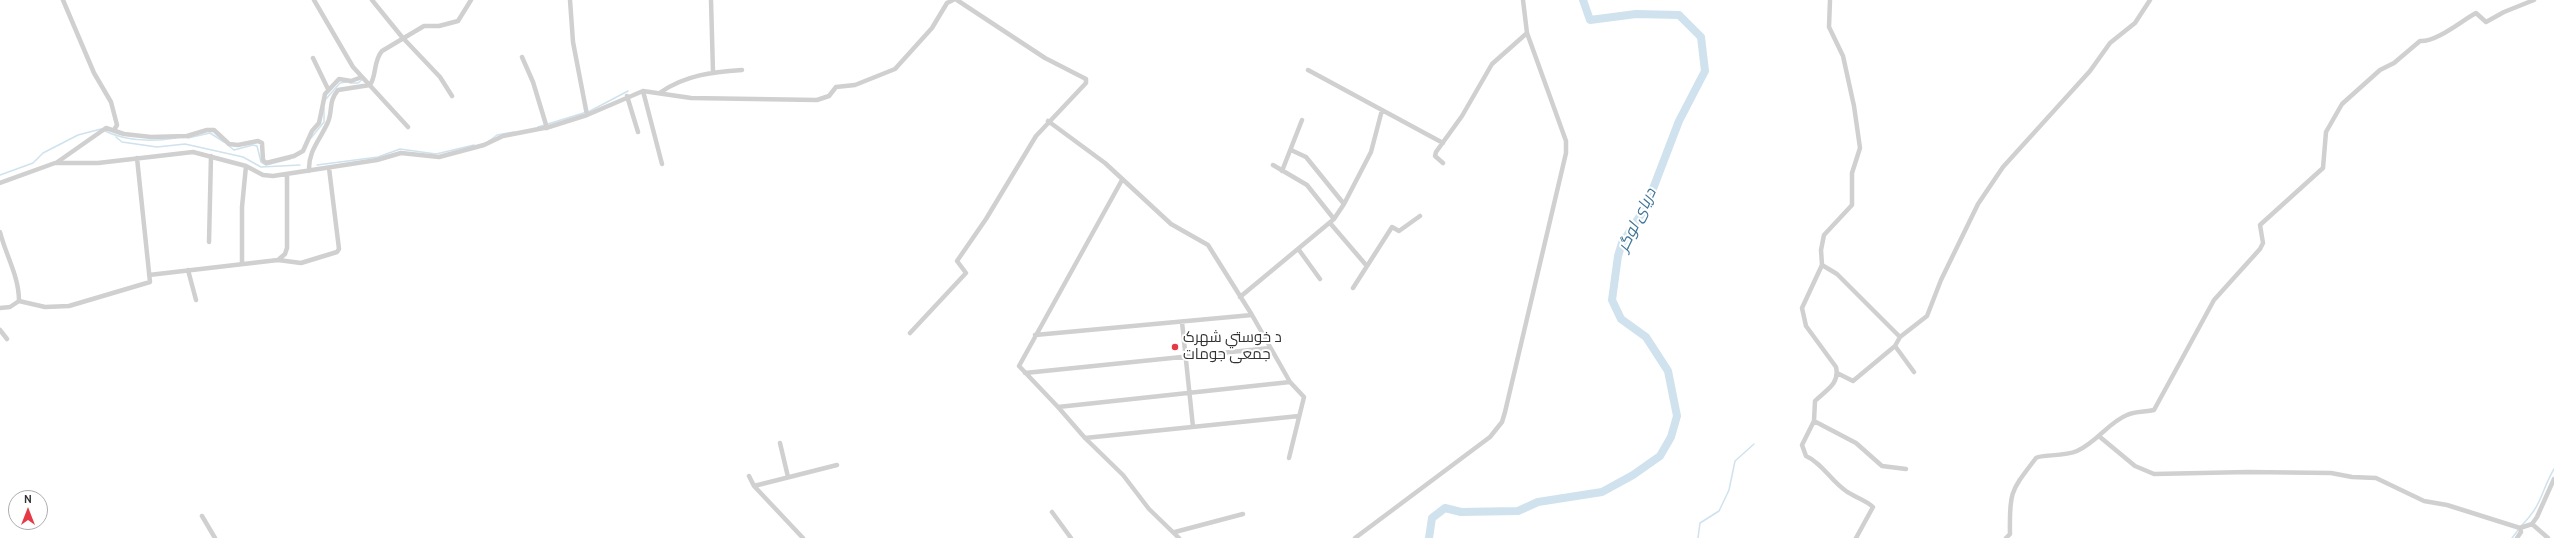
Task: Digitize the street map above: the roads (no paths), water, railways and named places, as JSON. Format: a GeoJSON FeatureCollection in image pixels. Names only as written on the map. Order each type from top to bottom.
{"type":"FeatureCollection","features":[{"type":"Feature","properties":{"kind":"street"},"geometry":{"type":"LineString","coordinates":[[63,0],[94,73],[111,102],[117,125],[114,130]]}},
{"type":"Feature","properties":{"kind":"street"},"geometry":{"type":"LineString","coordinates":[[314,0],[362,77],[408,127]]}},
{"type":"Feature","properties":{"kind":"street"},"geometry":{"type":"LineString","coordinates":[[372,0],[402,37],[440,77],[452,96]]}},
{"type":"Feature","properties":{"kind":"street"},"geometry":{"type":"LineString","coordinates":[[309,171],[309,157],[329,121],[332,97],[338,90],[370,85],[374,79],[373,72],[378,54],[402,37],[424,26],[439,26],[458,21],[471,0]]}},
{"type":"Feature","properties":{"kind":"street"},"geometry":{"type":"LineString","coordinates":[[570,0],[573,42],[586,112]]}},
{"type":"Feature","properties":{"kind":"street"},"geometry":{"type":"LineString","coordinates":[[711,0],[713,72]]}},
{"type":"Feature","properties":{"kind":"street"},"geometry":{"type":"LineString","coordinates":[[55,163],[98,163],[193,152],[246,166],[263,175],[286,174],[377,160],[401,152],[439,157],[484,145],[503,136],[547,128],[643,91],[661,92],[691,98],[817,100],[829,96],[836,87],[855,84],[895,69],[932,28],[947,3],[953,0]]}},
{"type":"Feature","properties":{"kind":"street"},"geometry":{"type":"LineString","coordinates":[[910,333],[966,273],[957,261],[986,219],[1036,136],[1048,121],[1086,83],[1086,79],[1045,58],[957,0]]}},
{"type":"Feature","properties":{"kind":"street"},"geometry":{"type":"LineString","coordinates":[[1355,538],[1490,437],[1502,422],[1566,153],[1566,141],[1526,33],[1523,0]]}},
{"type":"Feature","properties":{"kind":"street"},"geometry":{"type":"LineString","coordinates":[[1830,0],[1829,27],[1843,56],[1854,106],[1860,148],[1852,173],[1852,204],[1824,235],[1821,250],[1822,264],[1804,303],[1802,313],[1806,326],[1836,366],[1837,373],[1836,380],[1815,401],[1814,421],[1802,440],[1806,456],[1814,459],[1845,491],[1873,507],[1856,538]]}},
{"type":"Feature","properties":{"kind":"street"},"geometry":{"type":"LineString","coordinates":[[1837,373],[1853,381],[1894,346],[1900,337],[1927,316],[1941,280],[1978,204],[2003,168],[2090,71],[2110,43],[2135,23],[2150,0]]}},
{"type":"Feature","properties":{"kind":"street"},"geometry":{"type":"LineString","coordinates":[[2006,538],[2010,534],[2008,519],[2014,486],[2036,458],[2039,456],[2066,456],[2100,437],[2109,427],[2125,415],[2154,410],[2214,300],[2260,249],[2263,243],[2260,225],[2323,168],[2326,132],[2330,122],[2346,100],[2380,70],[2394,63],[2420,41],[2426,41],[2447,32],[2476,13],[2486,22],[2504,12],[2534,0]]}},
{"type":"Feature","properties":{"kind":"street"},"geometry":{"type":"LineString","coordinates":[[1443,163],[1435,156],[1462,116],[1492,64],[1526,33]]}},
{"type":"Feature","properties":{"kind":"street"},"geometry":{"type":"LineString","coordinates":[[522,57],[545,118],[547,128]]}},
{"type":"Feature","properties":{"kind":"street"},"geometry":{"type":"LineString","coordinates":[[313,58],[328,89]]}},
{"type":"Feature","properties":{"kind":"street"},"geometry":{"type":"LineString","coordinates":[[661,92],[672,84],[713,72],[742,70]]}},
{"type":"Feature","properties":{"kind":"street"},"geometry":{"type":"LineString","coordinates":[[1308,70],[1443,143]]}},
{"type":"Feature","properties":{"kind":"street"},"geometry":{"type":"LineString","coordinates":[[0,183],[55,163],[106,128],[124,134],[151,137],[187,136],[207,130],[214,130],[229,144],[238,145],[258,141],[262,143],[263,160],[266,163],[272,162],[303,152],[312,131],[319,123],[325,94],[328,89],[339,79],[351,81],[362,77]]}},
{"type":"Feature","properties":{"kind":"street"},"geometry":{"type":"LineString","coordinates":[[643,91],[662,164]]}},
{"type":"Feature","properties":{"kind":"street"},"geometry":{"type":"LineString","coordinates":[[627,96],[638,132]]}},
{"type":"Feature","properties":{"kind":"street"},"geometry":{"type":"LineString","coordinates":[[1240,297],[1299,250],[1332,221],[1344,204],[1371,152],[1382,110]]}},
{"type":"Feature","properties":{"kind":"street"},"geometry":{"type":"LineString","coordinates":[[1282,171],[1302,120]]}},
{"type":"Feature","properties":{"kind":"street"},"geometry":{"type":"LineString","coordinates":[[1048,121],[1106,163],[1122,180],[1171,224],[1208,245],[1252,315],[1290,382],[1304,397],[1289,458]]}},
{"type":"Feature","properties":{"kind":"street"},"geometry":{"type":"LineString","coordinates":[[1291,150],[1306,157],[1344,204]]}},
{"type":"Feature","properties":{"kind":"street"},"geometry":{"type":"LineString","coordinates":[[209,242],[211,156]]}},
{"type":"Feature","properties":{"kind":"street"},"geometry":{"type":"LineString","coordinates":[[18,301],[45,307],[69,306],[150,282],[137,158]]}},
{"type":"Feature","properties":{"kind":"street"},"geometry":{"type":"LineString","coordinates":[[1273,165],[1307,185],[1366,266]]}},
{"type":"Feature","properties":{"kind":"street"},"geometry":{"type":"LineString","coordinates":[[242,264],[242,206],[246,166]]}},
{"type":"Feature","properties":{"kind":"street"},"geometry":{"type":"LineString","coordinates":[[150,275],[278,260],[301,264],[321,259],[339,250],[329,168]]}},
{"type":"Feature","properties":{"kind":"street"},"geometry":{"type":"LineString","coordinates":[[278,260],[285,254],[287,248],[286,174]]}},
{"type":"Feature","properties":{"kind":"street"},"geometry":{"type":"LineString","coordinates":[[1122,180],[1019,364],[1025,373],[1085,438],[1123,474],[1149,509],[1175,532],[1179,538]]}},
{"type":"Feature","properties":{"kind":"street"},"geometry":{"type":"LineString","coordinates":[[1353,288],[1392,227],[1399,231],[1420,216]]}},
{"type":"Feature","properties":{"kind":"street"},"geometry":{"type":"LineString","coordinates":[[0,232],[12,264],[19,290],[18,301],[10,307],[0,308]]}},
{"type":"Feature","properties":{"kind":"street"},"geometry":{"type":"LineString","coordinates":[[1299,250],[1320,279]]}},
{"type":"Feature","properties":{"kind":"street"},"geometry":{"type":"LineString","coordinates":[[1822,264],[1836,274],[1900,337]]}},
{"type":"Feature","properties":{"kind":"street"},"geometry":{"type":"LineString","coordinates":[[188,270],[196,300]]}},
{"type":"Feature","properties":{"kind":"street"},"geometry":{"type":"LineString","coordinates":[[1035,335],[1252,315]]}},
{"type":"Feature","properties":{"kind":"street"},"geometry":{"type":"LineString","coordinates":[[1182,322],[1188,392],[1193,427]]}},
{"type":"Feature","properties":{"kind":"street"},"geometry":{"type":"LineString","coordinates":[[0,330],[7,338]]}},
{"type":"Feature","properties":{"kind":"street"},"geometry":{"type":"LineString","coordinates":[[1894,346],[1914,372]]}},
{"type":"Feature","properties":{"kind":"street"},"geometry":{"type":"LineString","coordinates":[[1025,373],[1270,348]]}},
{"type":"Feature","properties":{"kind":"street"},"geometry":{"type":"LineString","coordinates":[[1058,407],[1290,382]]}},
{"type":"Feature","properties":{"kind":"street"},"geometry":{"type":"LineString","coordinates":[[1085,438],[1299,416]]}},
{"type":"Feature","properties":{"kind":"street"},"geometry":{"type":"LineString","coordinates":[[1814,421],[1856,442],[1882,466],[1906,469]]}},
{"type":"Feature","properties":{"kind":"street"},"geometry":{"type":"LineString","coordinates":[[2100,437],[2135,466],[2154,474],[2248,472],[2331,473],[2376,478],[2424,501],[2447,505],[2520,528],[2532,524],[2554,479]]}},
{"type":"Feature","properties":{"kind":"street"},"geometry":{"type":"LineString","coordinates":[[780,443],[788,477]]}},
{"type":"Feature","properties":{"kind":"street"},"geometry":{"type":"LineString","coordinates":[[754,486],[837,465]]}},
{"type":"Feature","properties":{"kind":"street"},"geometry":{"type":"LineString","coordinates":[[749,476],[754,486],[803,538]]}},
{"type":"Feature","properties":{"kind":"street"},"geometry":{"type":"LineString","coordinates":[[1052,512],[1071,538]]}},
{"type":"Feature","properties":{"kind":"street"},"geometry":{"type":"LineString","coordinates":[[1175,532],[1243,514]]}},
{"type":"Feature","properties":{"kind":"street"},"geometry":{"type":"LineString","coordinates":[[202,516],[215,538]]}},
{"type":"Feature","properties":{"kind":"street"},"geometry":{"type":"LineString","coordinates":[[2532,524],[2548,538]]}},
{"type":"Feature","properties":{"kind":"street"},"geometry":{"type":"LineString","coordinates":[[2517,538],[2521,532],[2520,528]]}},
{"type":"Feature","properties":{"kind":"waterway","name":"دریای لوگر"},"geometry":{"type":"LineString","coordinates":[[1429,538],[1432,518],[1445,508],[1461,512],[1518,511],[1538,502],[1602,492],[1633,475],[1660,456],[1671,437],[1677,416],[1668,371],[1646,337],[1621,319],[1612,300],[1618,256],[1622,243],[1646,207],[1679,121],[1705,71],[1701,37],[1679,15],[1636,14],[1590,20],[1583,0]]}},
{"type":"Feature","properties":{"kind":"waterway"},"geometry":{"type":"LineString","coordinates":[[350,83],[358,83],[363,79]]}},
{"type":"Feature","properties":{"kind":"waterway"},"geometry":{"type":"LineString","coordinates":[[326,99],[340,83],[347,82]]}},
{"type":"Feature","properties":{"kind":"waterway"},"geometry":{"type":"LineString","coordinates":[[538,127],[590,111],[628,91]]}},
{"type":"Feature","properties":{"kind":"waterway"},"geometry":{"type":"LineString","coordinates":[[311,138],[324,122],[324,108]]}},
{"type":"Feature","properties":{"kind":"waterway"},"geometry":{"type":"LineString","coordinates":[[0,175],[33,163],[43,153],[78,135],[101,129],[118,136],[137,140],[176,138]]}},
{"type":"Feature","properties":{"kind":"waterway"},"geometry":{"type":"LineString","coordinates":[[489,141],[497,135],[514,132]]}},
{"type":"Feature","properties":{"kind":"waterway"},"geometry":{"type":"LineString","coordinates":[[188,138],[210,133],[224,142]]}},
{"type":"Feature","properties":{"kind":"waterway"},"geometry":{"type":"LineString","coordinates":[[116,137],[122,142],[157,147],[185,144],[243,157],[261,167],[300,165]]}},
{"type":"Feature","properties":{"kind":"waterway"},"geometry":{"type":"LineString","coordinates":[[229,146],[234,150],[253,145],[257,146],[261,162],[266,165],[290,159]]}},
{"type":"Feature","properties":{"kind":"waterway"},"geometry":{"type":"LineString","coordinates":[[317,165],[378,157],[400,149],[436,154],[474,145]]}},
{"type":"Feature","properties":{"kind":"waterway"},"geometry":{"type":"LineString","coordinates":[[1698,538],[1700,523],[1719,511],[1729,490],[1735,461],[1754,444]]}},
{"type":"Feature","properties":{"kind":"waterway"},"geometry":{"type":"LineString","coordinates":[[2521,526],[2537,505],[2554,469]]}},
{"type":"Feature","properties":{"kind":"waterway"},"geometry":{"type":"LineString","coordinates":[[2512,538],[2519,529]]}},
{"type":"Feature","properties":{"kind":"place","name":"د خوستي شهرک جمعی جومات"},"geometry":{"type":"Point","coordinates":[1175,347]}}]}
